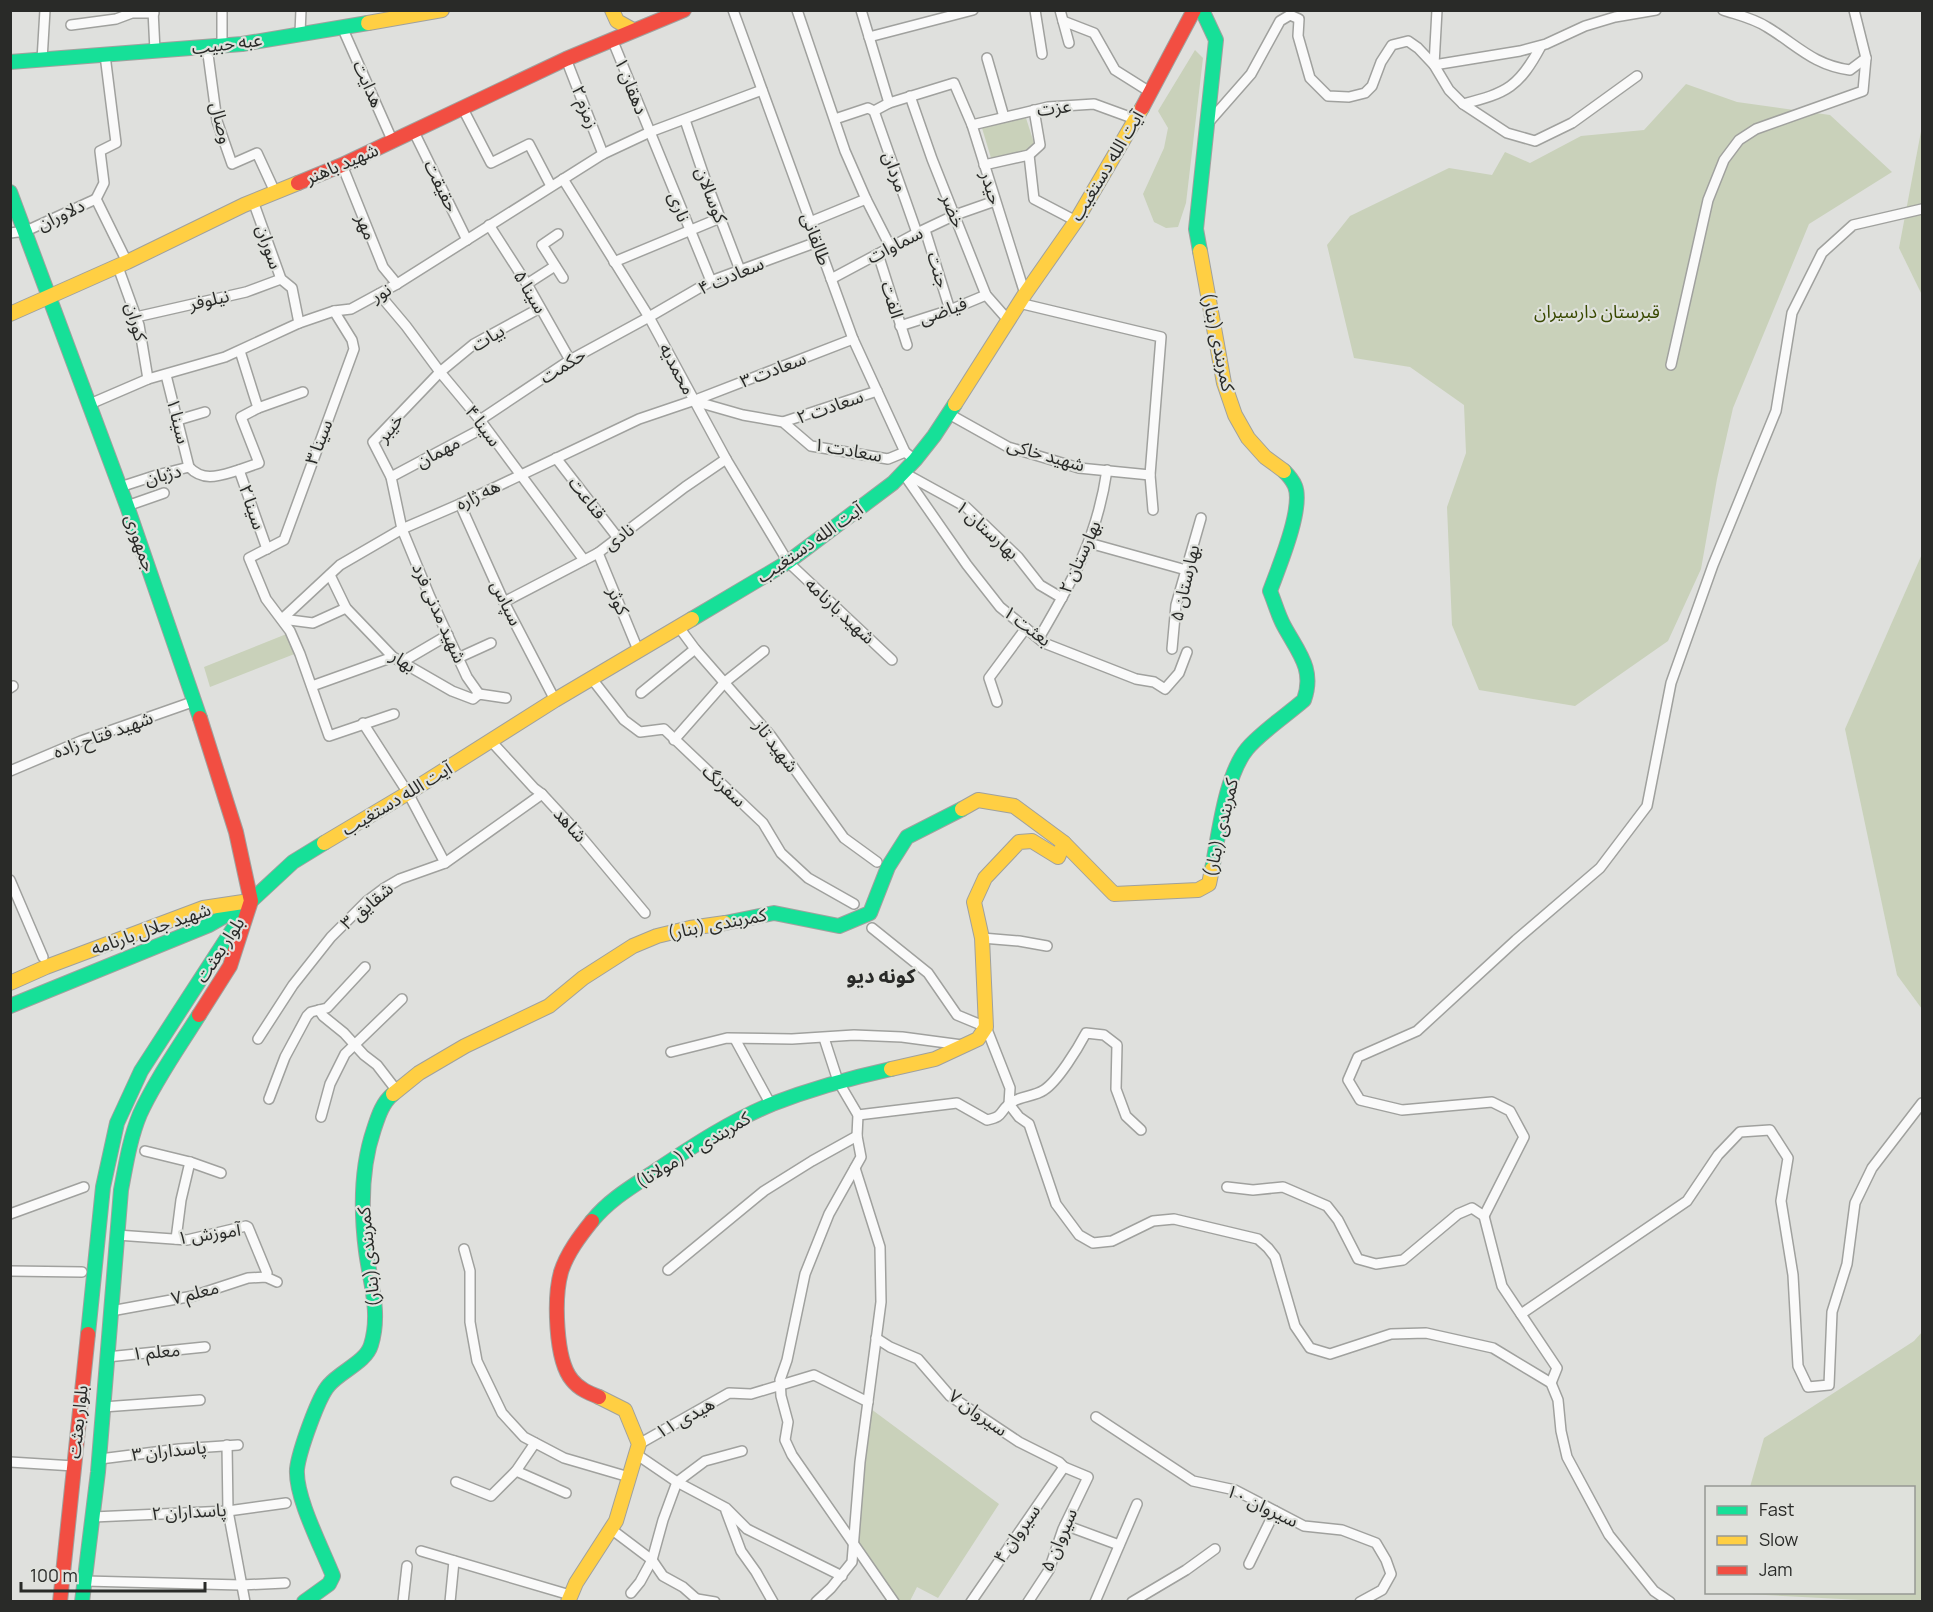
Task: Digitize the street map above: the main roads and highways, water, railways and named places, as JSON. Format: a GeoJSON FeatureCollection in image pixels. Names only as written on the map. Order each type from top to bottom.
{"type":"FeatureCollection","features":[{"type":"Feature","properties":{"kind":"district","name":"کونه دیو"},"geometry":{"type":"Point","coordinates":[881,976]}},
{"type":"Feature","properties":{"kind":"park label","name":"قبرستان دارسیران"},"geometry":{"type":"Point","coordinates":[1597,312]}}]}
